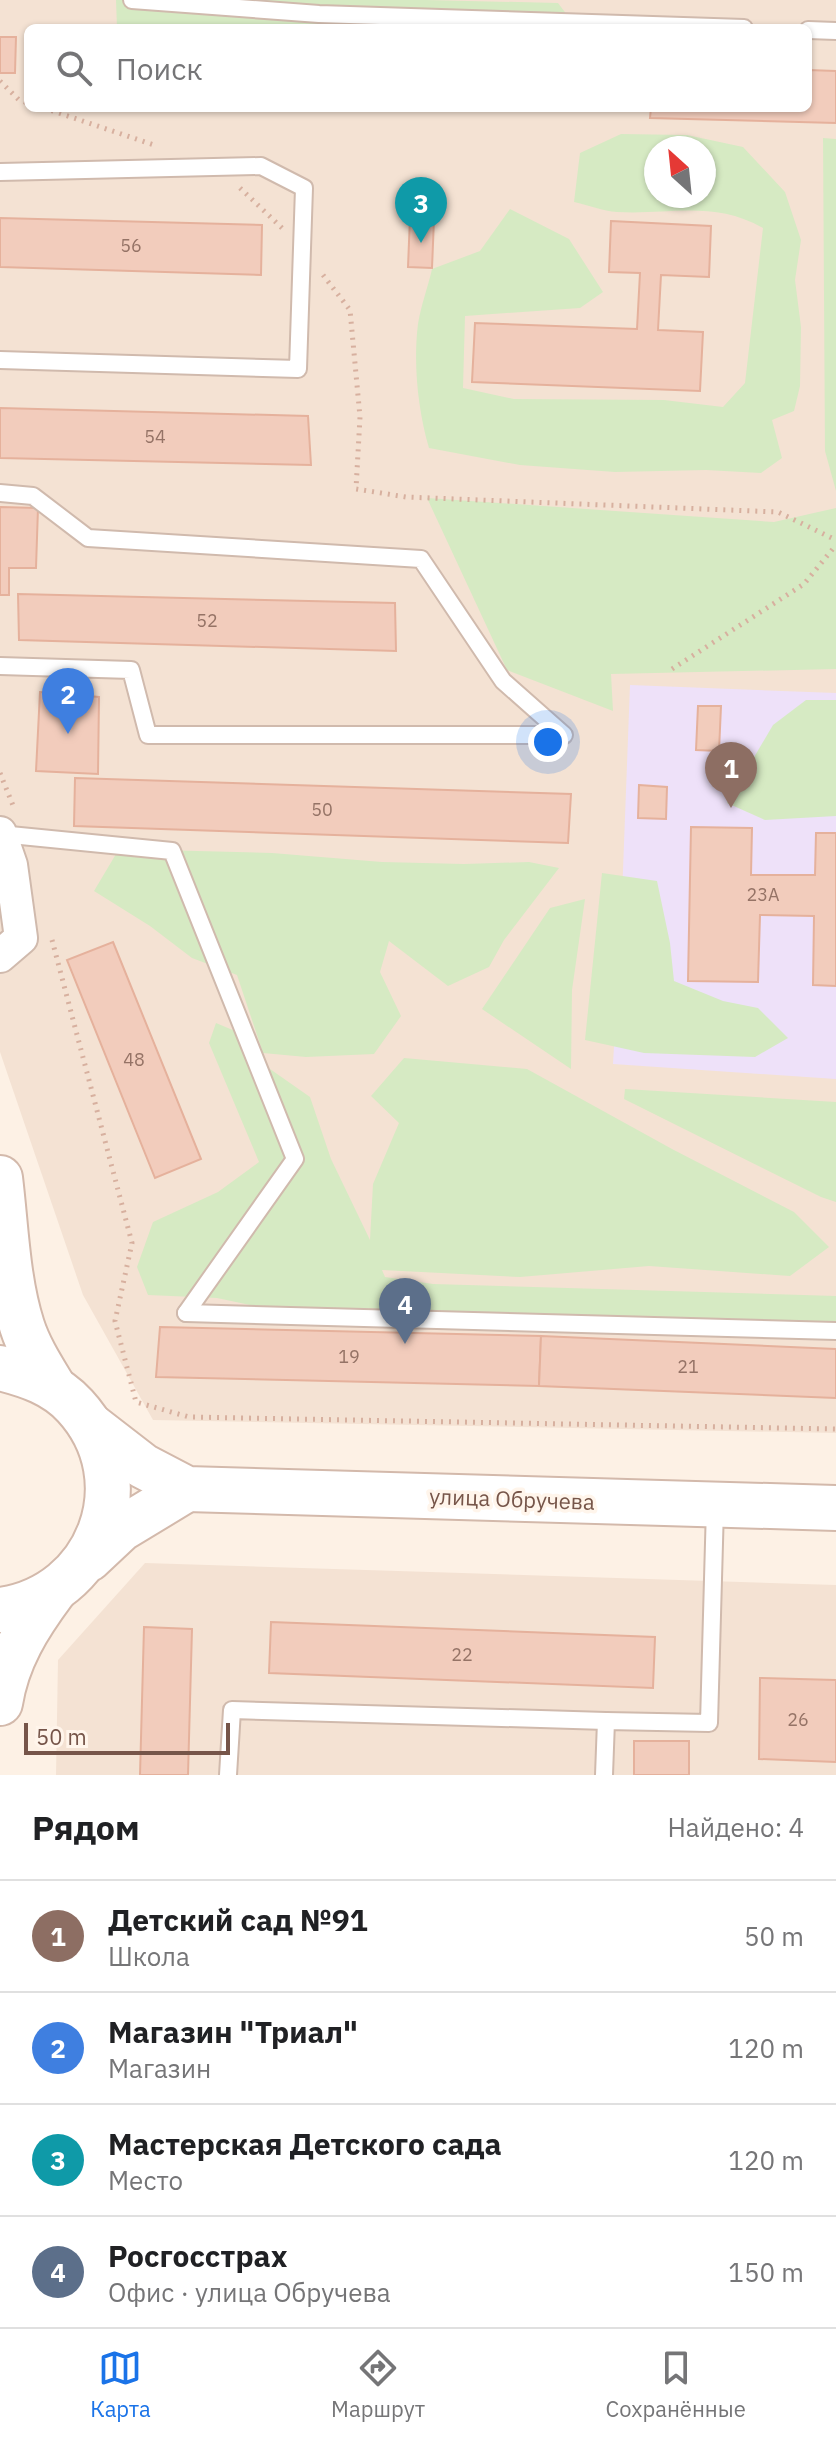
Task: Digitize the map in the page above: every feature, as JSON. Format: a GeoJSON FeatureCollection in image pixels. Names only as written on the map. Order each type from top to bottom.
{"type":"FeatureCollection","features":[{"type":"Feature","properties":{"kind":"main road"},"geometry":{"type":"LineString","coordinates":[[0,1178],[15,1296],[23,1328],[54,1388]]}},
{"type":"Feature","properties":{"kind":"main road"},"geometry":{"type":"LineString","coordinates":[[0,1368],[28,1375],[54,1388],[74,1405],[90,1425],[101,1448],[107,1472],[108,1497],[104,1521],[95,1545],[16,1649],[4,1677],[0,1703]]}},
{"type":"Feature","properties":{"kind":"main road","name":"улица Обручева"},"geometry":{"type":"LineString","coordinates":[[90,1425],[143,1466],[187,1489],[836,1508]]}},
{"type":"Feature","properties":{"kind":"main road"},"geometry":{"type":"LineString","coordinates":[[0,1610],[35,1601],[68,1578],[121,1529],[187,1489]]}},
{"type":"Feature","properties":{"kind":"street"},"geometry":{"type":"LineString","coordinates":[[0,956],[21,938],[8,835]]}},
{"type":"Feature","properties":{"kind":"lane"},"geometry":{"type":"LineString","coordinates":[[132,0],[663,24]]}},
{"type":"Feature","properties":{"kind":"lane"},"geometry":{"type":"LineString","coordinates":[[812,30],[836,31]]}},
{"type":"Feature","properties":{"kind":"lane"},"geometry":{"type":"LineString","coordinates":[[0,172],[261,166],[304,188],[298,369],[0,360]]}},
{"type":"Feature","properties":{"kind":"lane"},"geometry":{"type":"LineString","coordinates":[[0,493],[33,496],[88,538],[421,559],[503,681],[564,735],[148,735],[131,670],[0,666]]}},
{"type":"Feature","properties":{"kind":"lane"},"geometry":{"type":"LineString","coordinates":[[8,835],[172,851],[295,1159],[186,1313],[836,1331]]}},
{"type":"Feature","properties":{"kind":"lane"},"geometry":{"type":"LineString","coordinates":[[228,1775],[232,1710],[709,1723],[715,1504]]}},
{"type":"Feature","properties":{"kind":"lane"},"geometry":{"type":"LineString","coordinates":[[604,1775],[606,1721]]}},
{"type":"Feature","properties":{"kind":"path"},"geometry":{"type":"LineString","coordinates":[[0,81],[24,102]]}},
{"type":"Feature","properties":{"kind":"path"},"geometry":{"type":"LineString","coordinates":[[56,112],[160,147]]}},
{"type":"Feature","properties":{"kind":"path"},"geometry":{"type":"LineString","coordinates":[[218,167],[301,247],[350,310],[360,417],[356,489],[427,498],[778,512],[836,543],[804,584],[672,669]]}},
{"type":"Feature","properties":{"kind":"path"},"geometry":{"type":"LineString","coordinates":[[0,773],[8,835]]}},
{"type":"Feature","properties":{"kind":"path"},"geometry":{"type":"LineString","coordinates":[[48,926],[132,1243],[115,1321],[136,1402],[189,1417],[836,1429]]}},
{"type":"Feature","properties":{"kind":"shaded area"},"geometry":{"type":"Polygon","coordinates":[[[0,0],[836,0],[836,1433],[153,1420],[83,1295],[0,1052],[0,0]]]}},
{"type":"Feature","properties":{"kind":"shaded area"},"geometry":{"type":"Polygon","coordinates":[[[630,685],[836,693],[836,1079],[613,1064],[630,685]]]}},
{"type":"Feature","properties":{"kind":"shaded area"},"geometry":{"type":"Polygon","coordinates":[[[145,1563],[836,1585],[836,1775],[56,1775],[58,1660],[145,1563]]]}},
{"type":"Feature","properties":{"kind":"green space"},"geometry":{"type":"Polygon","coordinates":[[[116,0],[558,3],[574,24],[117,24],[116,0]]]}},
{"type":"Feature","properties":{"kind":"green space"},"geometry":{"type":"Polygon","coordinates":[[[621,134],[692,136],[644,136],[644,208],[716,208],[716,141],[743,147],[785,192],[801,240],[795,280],[801,327],[800,386],[794,411],[772,420],[782,458],[761,473],[706,470],[615,472],[520,465],[429,448],[419,403],[416,355],[419,317],[432,269],[480,251],[510,209],[569,239],[603,292],[580,308],[465,316],[463,388],[514,399],[664,400],[723,407],[745,383],[763,228],[745,219],[709,211],[617,212],[574,202],[580,153],[621,134]]]}},
{"type":"Feature","properties":{"kind":"green space"},"geometry":{"type":"Polygon","coordinates":[[[823,138],[836,139],[836,491],[825,451],[823,138]]]}},
{"type":"Feature","properties":{"kind":"green space"},"geometry":{"type":"Polygon","coordinates":[[[427,498],[774,522],[836,508],[836,669],[611,674],[613,711],[507,670],[427,498]]]}},
{"type":"Feature","properties":{"kind":"green space"},"geometry":{"type":"Polygon","coordinates":[[[806,700],[836,700],[836,816],[765,820],[727,803],[773,725],[806,700]]]}},
{"type":"Feature","properties":{"kind":"green space"},"geometry":{"type":"Polygon","coordinates":[[[119,849],[272,853],[382,862],[529,862],[559,868],[504,940],[489,967],[448,986],[389,941],[380,972],[401,1016],[374,1054],[306,1057],[263,1053],[237,975],[192,958],[150,926],[94,891],[119,849]]]}},
{"type":"Feature","properties":{"kind":"green space"},"geometry":{"type":"Polygon","coordinates":[[[602,873],[657,881],[670,943],[674,981],[723,1001],[758,1008],[788,1038],[755,1057],[644,1053],[585,1040],[602,873]]]}},
{"type":"Feature","properties":{"kind":"green space"},"geometry":{"type":"Polygon","coordinates":[[[585,899],[572,990],[571,1069],[482,1009],[550,908],[585,899]]]}},
{"type":"Feature","properties":{"kind":"green space"},"geometry":{"type":"Polygon","coordinates":[[[216,1023],[235,1031],[260,1062],[310,1097],[331,1159],[370,1240],[373,1184],[399,1123],[371,1096],[404,1058],[527,1069],[794,1212],[829,1247],[790,1276],[649,1266],[520,1277],[382,1270],[385,1277],[433,1284],[836,1296],[836,1339],[524,1326],[377,1309],[337,1317],[278,1311],[217,1298],[148,1295],[137,1267],[153,1222],[218,1192],[259,1162],[209,1043],[216,1023]]]}},
{"type":"Feature","properties":{"kind":"green space"},"geometry":{"type":"Polygon","coordinates":[[[625,1089],[836,1102],[836,1202],[624,1099],[625,1089]]]}},
{"type":"Feature","properties":{"kind":"building"},"geometry":{"type":"Polygon","coordinates":[[[0,37],[16,37],[15,73],[0,73],[0,37]]]}},
{"type":"Feature","properties":{"kind":"building"},"geometry":{"type":"Polygon","coordinates":[[[812,70],[836,71],[836,123],[650,118],[651,112],[812,112],[812,70]]]}},
{"type":"Feature","properties":{"kind":"building"},"geometry":{"type":"Polygon","coordinates":[[[410,217],[434,219],[432,268],[408,267],[410,217]]]}},
{"type":"Feature","properties":{"kind":"building"},"geometry":{"type":"Polygon","coordinates":[[[0,218],[262,225],[261,275],[0,267],[0,218]]]}},
{"type":"Feature","properties":{"kind":"building"},"geometry":{"type":"Polygon","coordinates":[[[611,221],[711,226],[709,277],[661,275],[658,330],[703,332],[700,391],[472,382],[475,323],[637,329],[640,273],[609,272],[611,221]]]}},
{"type":"Feature","properties":{"kind":"building"},"geometry":{"type":"Polygon","coordinates":[[[0,408],[308,416],[311,465],[0,458],[0,408]]]}},
{"type":"Feature","properties":{"kind":"building"},"geometry":{"type":"Polygon","coordinates":[[[0,507],[38,508],[36,568],[9,568],[9,595],[0,595],[0,507]]]}},
{"type":"Feature","properties":{"kind":"building"},"geometry":{"type":"Polygon","coordinates":[[[18,594],[395,603],[396,651],[19,640],[18,594]]]}},
{"type":"Feature","properties":{"kind":"building"},"geometry":{"type":"Polygon","coordinates":[[[40,692],[99,697],[98,774],[36,771],[40,692]]]}},
{"type":"Feature","properties":{"kind":"building"},"geometry":{"type":"Polygon","coordinates":[[[698,706],[721,706],[719,751],[696,750],[698,706]]]}},
{"type":"Feature","properties":{"kind":"building"},"geometry":{"type":"Polygon","coordinates":[[[75,778],[571,794],[568,843],[74,826],[75,778]]]}},
{"type":"Feature","properties":{"kind":"building"},"geometry":{"type":"Polygon","coordinates":[[[639,785],[667,787],[666,819],[638,818],[639,785]]]}},
{"type":"Feature","properties":{"kind":"building"},"geometry":{"type":"Polygon","coordinates":[[[691,827],[752,828],[751,875],[815,875],[816,833],[836,833],[836,986],[813,985],[814,916],[760,915],[758,982],[688,981],[691,827]]]}},
{"type":"Feature","properties":{"kind":"building"},"geometry":{"type":"Polygon","coordinates":[[[113,942],[201,1159],[155,1178],[67,960],[113,942]]]}},
{"type":"Feature","properties":{"kind":"building"},"geometry":{"type":"Polygon","coordinates":[[[160,1327],[541,1336],[539,1386],[156,1377],[160,1327]]]}},
{"type":"Feature","properties":{"kind":"building"},"geometry":{"type":"Polygon","coordinates":[[[541,1336],[836,1349],[836,1398],[539,1386],[541,1336]]]}},
{"type":"Feature","properties":{"kind":"building"},"geometry":{"type":"Polygon","coordinates":[[[271,1622],[655,1637],[653,1688],[269,1673],[271,1622]]]}},
{"type":"Feature","properties":{"kind":"building"},"geometry":{"type":"Polygon","coordinates":[[[144,1627],[192,1629],[188,1775],[140,1775],[144,1627]]]}},
{"type":"Feature","properties":{"kind":"building"},"geometry":{"type":"Polygon","coordinates":[[[760,1678],[836,1680],[836,1762],[759,1759],[760,1678]]]}},
{"type":"Feature","properties":{"kind":"building"},"geometry":{"type":"Polygon","coordinates":[[[634,1741],[689,1741],[689,1775],[634,1775],[634,1741]]]}},
{"type":"Feature","properties":{"kind":"place","name":"Мастерская Детского сада"},"geometry":{"type":"Point","coordinates":[421,243]}},
{"type":"Feature","properties":{"kind":"place","name":"Магазин \"Триал\""},"geometry":{"type":"Point","coordinates":[68,734]}},
{"type":"Feature","properties":{"kind":"place","name":"Детский сад №91"},"geometry":{"type":"Point","coordinates":[731,808]}},
{"type":"Feature","properties":{"kind":"place","name":"Росгосстрах"},"geometry":{"type":"Point","coordinates":[405,1344]}}]}
